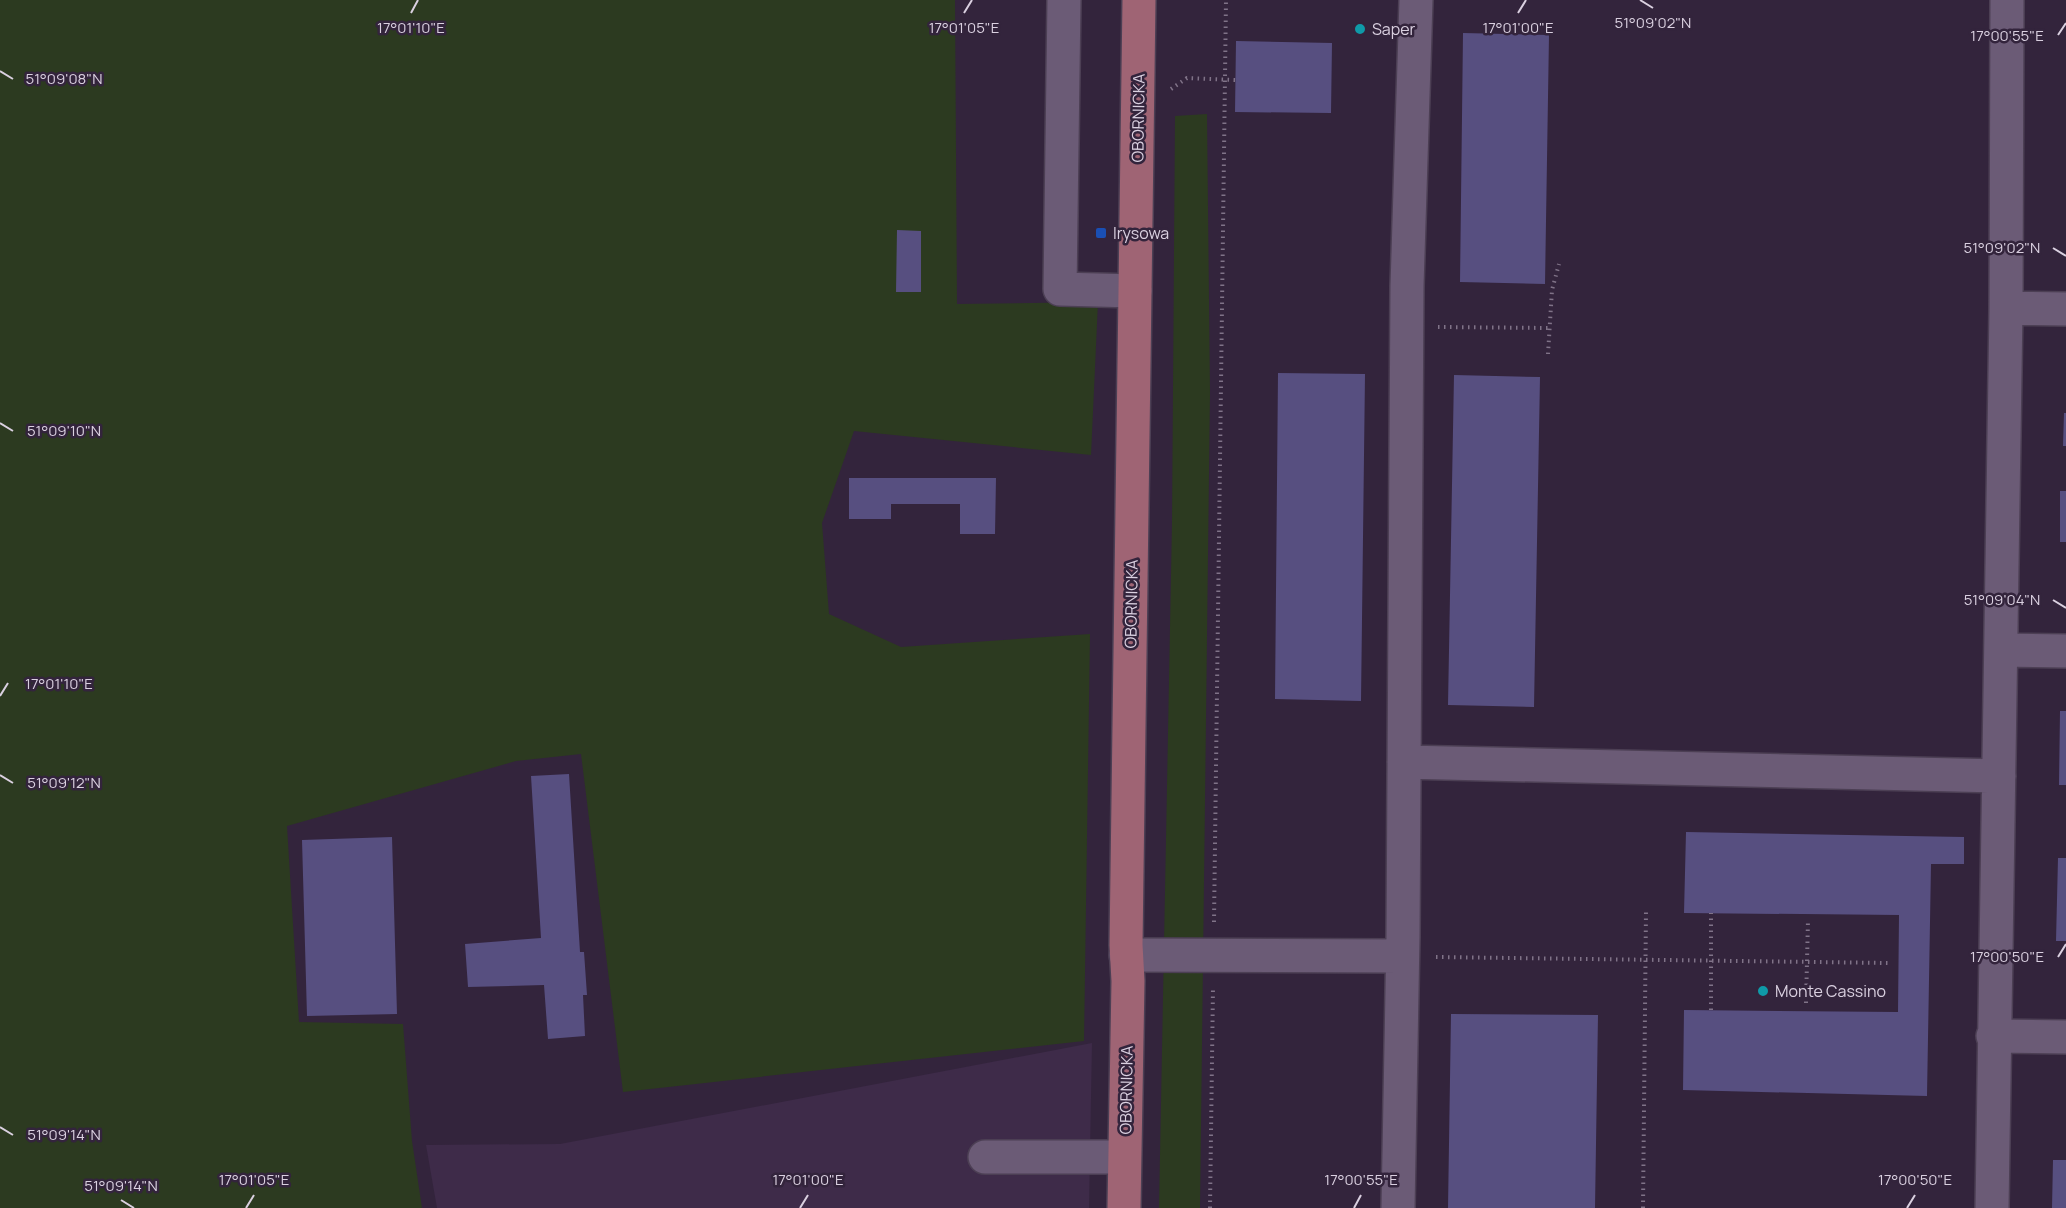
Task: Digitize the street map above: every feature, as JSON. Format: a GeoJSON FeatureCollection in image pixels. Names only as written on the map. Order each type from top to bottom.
{"type":"FeatureCollection","features":[{"type":"Feature","properties":{"kind":"main road","name":"OBORNICKA"},"geometry":{"type":"LineString","coordinates":[[1124,1208],[1139,0]]}},
{"type":"Feature","properties":{"kind":"lane"},"geometry":{"type":"LineString","coordinates":[[1064,0],[1060,289],[1135,291]]}},
{"type":"Feature","properties":{"kind":"lane"},"geometry":{"type":"LineString","coordinates":[[1398,1208],[1407,327],[1416,0]]}},
{"type":"Feature","properties":{"kind":"lane"},"geometry":{"type":"LineString","coordinates":[[1992,1208],[2006,308],[2007,0]]}},
{"type":"Feature","properties":{"kind":"lane"},"geometry":{"type":"LineString","coordinates":[[2006,308],[2066,309]]}},
{"type":"Feature","properties":{"kind":"lane"},"geometry":{"type":"LineString","coordinates":[[2001,650],[2066,651]]}},
{"type":"Feature","properties":{"kind":"lane"},"geometry":{"type":"LineString","coordinates":[[1404,762],[1999,776]]}},
{"type":"Feature","properties":{"kind":"lane"},"geometry":{"type":"LineString","coordinates":[[1126,955],[1402,956]]}},
{"type":"Feature","properties":{"kind":"lane"},"geometry":{"type":"LineString","coordinates":[[1993,1036],[2066,1037]]}},
{"type":"Feature","properties":{"kind":"lane"},"geometry":{"type":"LineString","coordinates":[[985,1157],[1124,1157]]}},
{"type":"Feature","properties":{"kind":"path"},"geometry":{"type":"LineString","coordinates":[[1210,1208],[1226,0]]}},
{"type":"Feature","properties":{"kind":"path"},"geometry":{"type":"LineString","coordinates":[[1170,90],[1186,78],[1236,80]]}},
{"type":"Feature","properties":{"kind":"path"},"geometry":{"type":"LineString","coordinates":[[1548,354],[1552,290],[1559,264]]}},
{"type":"Feature","properties":{"kind":"path"},"geometry":{"type":"LineString","coordinates":[[1407,327],[1549,328]]}},
{"type":"Feature","properties":{"kind":"path"},"geometry":{"type":"LineString","coordinates":[[1642,1208],[1646,910]]}},
{"type":"Feature","properties":{"kind":"path"},"geometry":{"type":"LineString","coordinates":[[1711,913],[1711,1010]]}},
{"type":"Feature","properties":{"kind":"path"},"geometry":{"type":"LineString","coordinates":[[1806,1003],[1808,920]]}},
{"type":"Feature","properties":{"kind":"path"},"geometry":{"type":"LineString","coordinates":[[1402,956],[1888,963]]}},
{"type":"Feature","properties":{"kind":"shaded area"},"geometry":{"type":"Polygon","coordinates":[[[1092,1043],[1089,1208],[437,1208],[426,1145],[560,1144],[1092,1043]]]}},
{"type":"Feature","properties":{"kind":"green space"},"geometry":{"type":"Polygon","coordinates":[[[0,0],[955,0],[957,304],[1098,302],[1091,455],[854,431],[822,523],[829,614],[901,647],[1090,634],[1084,1041],[623,1092],[581,754],[516,761],[287,826],[299,1022],[403,1024],[412,1141],[422,1208],[0,1208],[0,0]]]}},
{"type":"Feature","properties":{"kind":"green space"},"geometry":{"type":"Polygon","coordinates":[[[1207,114],[1210,392],[1200,1208],[1159,1208],[1172,522],[1175,116],[1207,114]]]}},
{"type":"Feature","properties":{"kind":"building"},"geometry":{"type":"Polygon","coordinates":[[[1463,33],[1549,35],[1545,284],[1460,282],[1463,33]]]}},
{"type":"Feature","properties":{"kind":"building"},"geometry":{"type":"Polygon","coordinates":[[[1236,41],[1332,43],[1331,113],[1235,112],[1236,41]]]}},
{"type":"Feature","properties":{"kind":"building"},"geometry":{"type":"Polygon","coordinates":[[[897,230],[921,231],[921,292],[896,292],[897,230]]]}},
{"type":"Feature","properties":{"kind":"building"},"geometry":{"type":"Polygon","coordinates":[[[1278,373],[1365,374],[1361,701],[1275,699],[1278,373]]]}},
{"type":"Feature","properties":{"kind":"building"},"geometry":{"type":"Polygon","coordinates":[[[1454,375],[1540,377],[1534,707],[1448,705],[1454,375]]]}},
{"type":"Feature","properties":{"kind":"building"},"geometry":{"type":"Polygon","coordinates":[[[2064,413],[2066,413],[2066,446],[2063,446],[2064,413]]]}},
{"type":"Feature","properties":{"kind":"building"},"geometry":{"type":"Polygon","coordinates":[[[849,478],[996,478],[995,534],[960,534],[960,504],[891,504],[891,519],[849,519],[849,478]]]}},
{"type":"Feature","properties":{"kind":"building"},"geometry":{"type":"Polygon","coordinates":[[[2060,491],[2066,491],[2066,542],[2060,542],[2060,491]]]}},
{"type":"Feature","properties":{"kind":"building"},"geometry":{"type":"Polygon","coordinates":[[[2060,711],[2066,711],[2066,785],[2059,785],[2060,711]]]}},
{"type":"Feature","properties":{"kind":"building"},"geometry":{"type":"Polygon","coordinates":[[[569,774],[580,952],[584,952],[587,995],[583,995],[585,1036],[548,1039],[544,985],[468,987],[465,944],[541,938],[531,776],[569,774]]]}},
{"type":"Feature","properties":{"kind":"building"},"geometry":{"type":"Polygon","coordinates":[[[1686,832],[1964,837],[1964,864],[1931,864],[1927,1096],[1683,1090],[1684,1010],[1898,1012],[1899,915],[1684,913],[1686,832]]]}},
{"type":"Feature","properties":{"kind":"building"},"geometry":{"type":"Polygon","coordinates":[[[392,837],[397,1014],[307,1016],[302,840],[392,837]]]}},
{"type":"Feature","properties":{"kind":"building"},"geometry":{"type":"Polygon","coordinates":[[[2058,858],[2066,858],[2066,941],[2056,941],[2058,858]]]}},
{"type":"Feature","properties":{"kind":"building"},"geometry":{"type":"Polygon","coordinates":[[[1451,1014],[1598,1015],[1595,1208],[1448,1208],[1451,1014]]]}},
{"type":"Feature","properties":{"kind":"building"},"geometry":{"type":"Polygon","coordinates":[[[2053,1160],[2066,1160],[2066,1208],[2052,1208],[2053,1160]]]}},
{"type":"Feature","properties":{"kind":"place","name":"Saper"},"geometry":{"type":"Point","coordinates":[1360,29]}},
{"type":"Feature","properties":{"kind":"place","name":"Irysowa"},"geometry":{"type":"Point","coordinates":[1101,233]}},
{"type":"Feature","properties":{"kind":"place","name":"Monte Cassino"},"geometry":{"type":"Point","coordinates":[1763,991]}}]}
